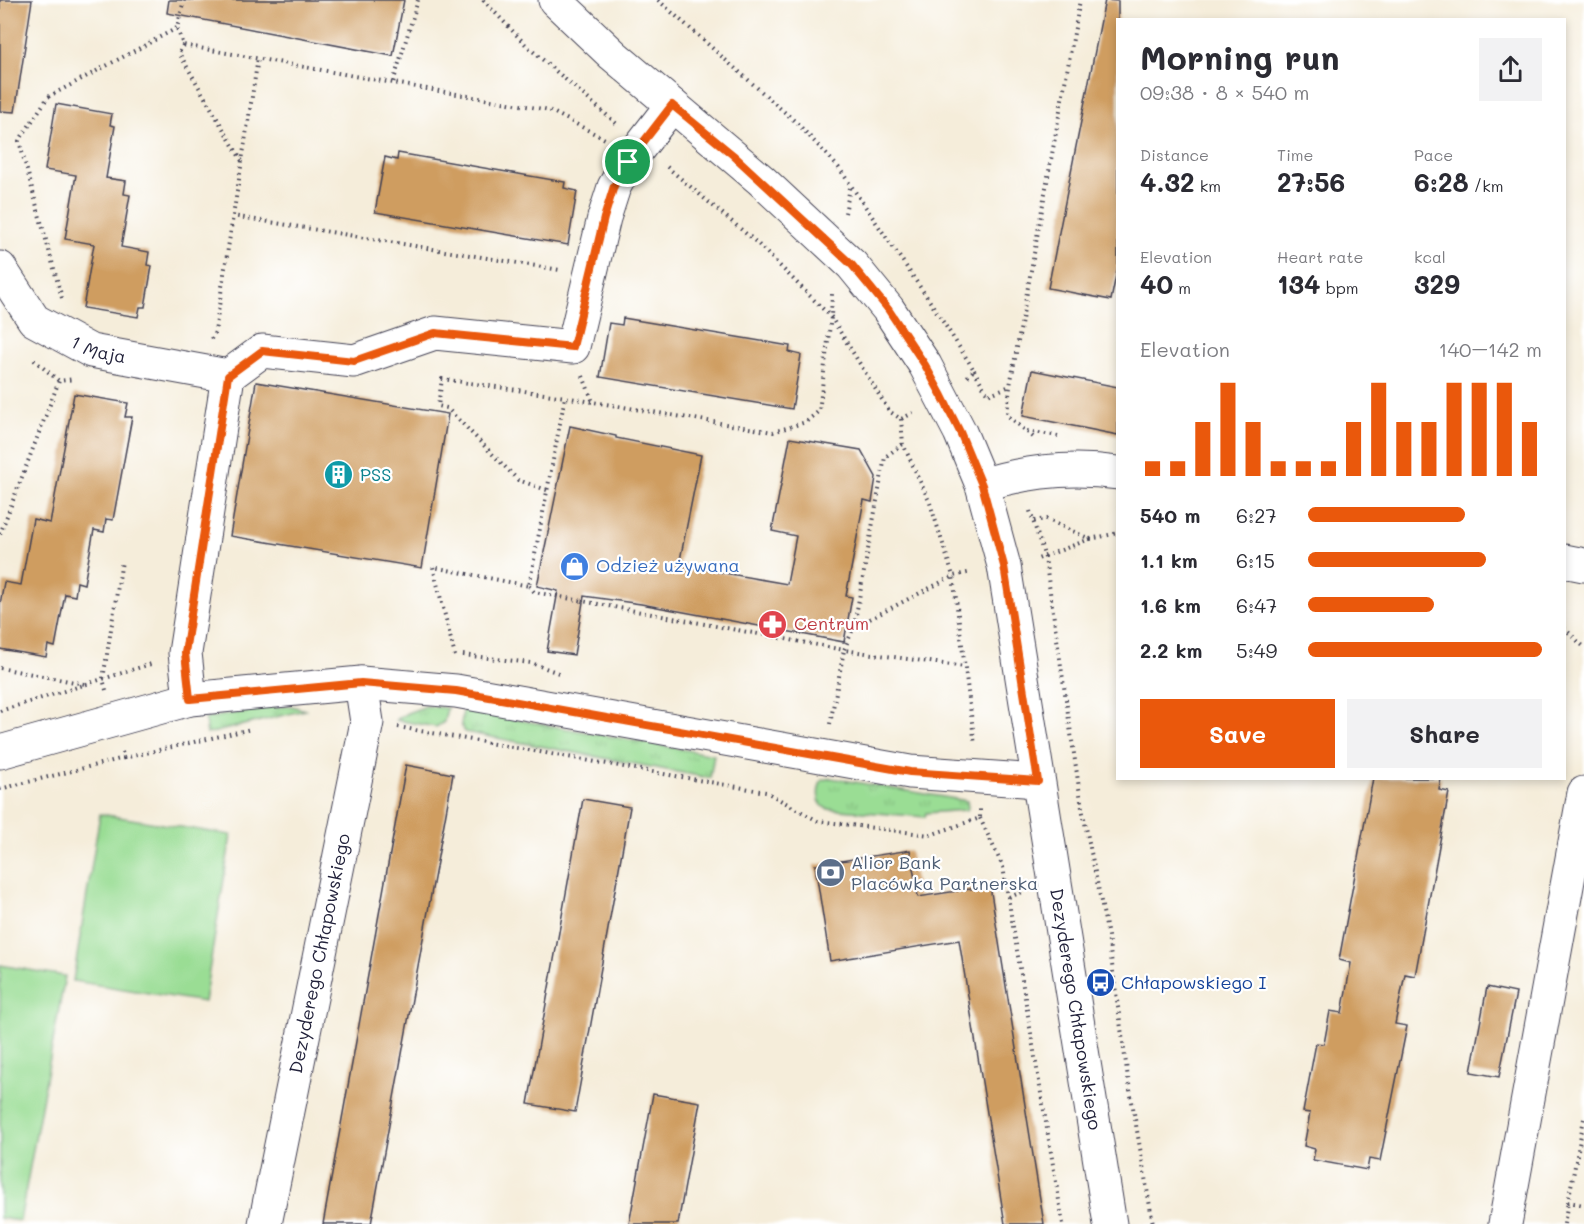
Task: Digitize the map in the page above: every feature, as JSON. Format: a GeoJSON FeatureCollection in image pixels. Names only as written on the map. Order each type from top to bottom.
{"type":"FeatureCollection","features":[{"type":"Feature","properties":{"kind":"street","name":"Dezyderego Chłapowskiego"},"geometry":{"type":"LineString","coordinates":[[555,0],[583,28],[733,155],[852,265],[888,309],[925,365],[960,432],[982,485],[1004,566],[1110,1224]]}},
{"type":"Feature","properties":{"kind":"street"},"geometry":{"type":"LineString","coordinates":[[190,699],[185,653],[228,376],[262,351],[354,361],[435,333],[573,347],[614,186],[628,162],[672,105]]}},
{"type":"Feature","properties":{"kind":"street","name":"1 Maja"},"geometry":{"type":"LineString","coordinates":[[0,268],[34,320],[91,351],[228,376]]}},
{"type":"Feature","properties":{"kind":"street"},"geometry":{"type":"LineString","coordinates":[[982,485],[1013,476],[1049,470],[1080,469],[1116,473]]}},
{"type":"Feature","properties":{"kind":"street"},"geometry":{"type":"LineString","coordinates":[[1566,562],[1584,566]]}},
{"type":"Feature","properties":{"kind":"street","name":"Dezyderego Chłapowskiego"},"geometry":{"type":"LineString","coordinates":[[266,1224],[368,722],[361,683]]}},
{"type":"Feature","properties":{"kind":"street"},"geometry":{"type":"LineString","coordinates":[[0,752],[190,699],[361,683],[456,691],[910,772],[1038,781]]}},
{"type":"Feature","properties":{"kind":"street"},"geometry":{"type":"LineString","coordinates":[[1505,1224],[1584,794]]}},
{"type":"Feature","properties":{"kind":"path"},"geometry":{"type":"LineString","coordinates":[[184,0],[177,28],[183,45],[179,53],[242,161],[258,58]]}},
{"type":"Feature","properties":{"kind":"path"},"geometry":{"type":"LineString","coordinates":[[393,83],[418,0]]}},
{"type":"Feature","properties":{"kind":"path"},"geometry":{"type":"LineString","coordinates":[[483,0],[528,47],[625,131]]}},
{"type":"Feature","properties":{"kind":"path"},"geometry":{"type":"LineString","coordinates":[[658,0],[798,124],[838,168],[974,369],[988,395],[1010,386]]}},
{"type":"Feature","properties":{"kind":"path"},"geometry":{"type":"LineString","coordinates":[[1033,437],[1007,415],[1010,386],[1080,0]]}},
{"type":"Feature","properties":{"kind":"path"},"geometry":{"type":"LineString","coordinates":[[62,298],[19,141],[48,97],[177,28]]}},
{"type":"Feature","properties":{"kind":"path"},"geometry":{"type":"LineString","coordinates":[[183,45],[549,110],[606,139]]}},
{"type":"Feature","properties":{"kind":"path"},"geometry":{"type":"LineString","coordinates":[[659,160],[756,242],[831,317],[889,411],[902,419]]}},
{"type":"Feature","properties":{"kind":"path"},"geometry":{"type":"LineString","coordinates":[[844,218],[850,188]]}},
{"type":"Feature","properties":{"kind":"path"},"geometry":{"type":"LineString","coordinates":[[208,346],[215,332],[233,216]]}},
{"type":"Feature","properties":{"kind":"path"},"geometry":{"type":"LineString","coordinates":[[963,382],[974,369]]}},
{"type":"Feature","properties":{"kind":"path"},"geometry":{"type":"LineString","coordinates":[[0,534],[59,381],[79,379]]}},
{"type":"Feature","properties":{"kind":"path"},"geometry":{"type":"LineString","coordinates":[[547,489],[518,480],[447,408],[438,406],[442,379],[593,402]]}},
{"type":"Feature","properties":{"kind":"path"},"geometry":{"type":"LineString","coordinates":[[455,656],[433,567],[529,586],[565,397]]}},
{"type":"Feature","properties":{"kind":"path"},"geometry":{"type":"LineString","coordinates":[[902,419],[918,410]]}},
{"type":"Feature","properties":{"kind":"path"},"geometry":{"type":"LineString","coordinates":[[902,419],[903,444],[930,503],[953,576],[979,571]]}},
{"type":"Feature","properties":{"kind":"path"},"geometry":{"type":"LineString","coordinates":[[854,627],[885,457],[903,444]]}},
{"type":"Feature","properties":{"kind":"path"},"geometry":{"type":"LineString","coordinates":[[1030,511],[1045,558],[1082,808],[1108,936],[1128,1078],[1153,1224]]}},
{"type":"Feature","properties":{"kind":"path"},"geometry":{"type":"LineString","coordinates":[[1034,521],[1046,519],[1090,539]]}},
{"type":"Feature","properties":{"kind":"path"},"geometry":{"type":"LineString","coordinates":[[1028,562],[1045,558],[1090,539],[1116,533]]}},
{"type":"Feature","properties":{"kind":"path"},"geometry":{"type":"LineString","coordinates":[[1566,630],[1584,647]]}},
{"type":"Feature","properties":{"kind":"path"},"geometry":{"type":"LineString","coordinates":[[828,733],[844,650],[965,667]]}},
{"type":"Feature","properties":{"kind":"path"},"geometry":{"type":"LineString","coordinates":[[463,655],[531,663],[563,675]]}},
{"type":"Feature","properties":{"kind":"path"},"geometry":{"type":"LineString","coordinates":[[0,711],[155,662]]}},
{"type":"Feature","properties":{"kind":"path"},"geometry":{"type":"LineString","coordinates":[[0,668],[86,684]]}},
{"type":"Feature","properties":{"kind":"path"},"geometry":{"type":"LineString","coordinates":[[0,789],[124,758]]}},
{"type":"Feature","properties":{"kind":"path"},"geometry":{"type":"LineString","coordinates":[[980,818],[1004,867],[1063,1224]]}},
{"type":"Feature","properties":{"kind":"path"},"geometry":{"type":"LineString","coordinates":[[1564,1224],[1584,1119]]}},
{"type":"Feature","properties":{"kind":"path"},"geometry":{"type":"LineString","coordinates":[[1568,1202],[1584,1205]]}},
{"type":"Feature","properties":{"kind":"green space"},"geometry":{"type":"Polygon","coordinates":[[[292,706],[305,710],[207,734],[205,719],[260,708],[292,706]]]}},
{"type":"Feature","properties":{"kind":"green space"},"geometry":{"type":"Polygon","coordinates":[[[426,706],[447,708],[444,722],[436,727],[396,720],[407,713],[426,706]]]}},
{"type":"Feature","properties":{"kind":"green space"},"geometry":{"type":"Polygon","coordinates":[[[463,710],[714,755],[710,778],[465,732],[461,725],[463,710]]]}},
{"type":"Feature","properties":{"kind":"green space"},"geometry":{"type":"Polygon","coordinates":[[[831,778],[967,801],[968,808],[926,813],[925,817],[827,809],[821,804],[818,792],[822,780],[831,778]]]}},
{"type":"Feature","properties":{"kind":"green space"},"geometry":{"type":"Polygon","coordinates":[[[100,814],[231,835],[204,1002],[73,981],[100,814]]]}},
{"type":"Feature","properties":{"kind":"green space"},"geometry":{"type":"Polygon","coordinates":[[[0,965],[65,976],[20,1221],[0,1218],[0,965]]]}},
{"type":"Feature","properties":{"kind":"building"},"geometry":{"type":"Polygon","coordinates":[[[0,0],[32,0],[15,112],[0,111],[0,0]]]}},
{"type":"Feature","properties":{"kind":"building"},"geometry":{"type":"Polygon","coordinates":[[[169,0],[404,0],[393,56],[167,13],[169,0]]]}},
{"type":"Feature","properties":{"kind":"building"},"geometry":{"type":"Polygon","coordinates":[[[1105,0],[1118,1],[1118,18],[1116,18],[1116,276],[1111,300],[1048,288],[1105,0]]]}},
{"type":"Feature","properties":{"kind":"building"},"geometry":{"type":"Polygon","coordinates":[[[56,104],[112,114],[110,125],[115,126],[106,178],[126,181],[124,194],[130,195],[121,247],[149,252],[147,265],[152,266],[145,307],[140,307],[138,317],[83,308],[94,244],[65,239],[76,175],[45,170],[56,104]]]}},
{"type":"Feature","properties":{"kind":"building"},"geometry":{"type":"Polygon","coordinates":[[[398,153],[565,182],[564,188],[577,191],[568,245],[375,212],[385,157],[397,160],[398,153]]]}},
{"type":"Feature","properties":{"kind":"building"},"geometry":{"type":"Polygon","coordinates":[[[623,318],[790,346],[789,352],[801,355],[792,409],[600,377],[609,323],[622,325],[623,318]]]}},
{"type":"Feature","properties":{"kind":"building"},"geometry":{"type":"Polygon","coordinates":[[[1032,370],[1116,387],[1116,435],[1023,416],[1032,370]]]}},
{"type":"Feature","properties":{"kind":"building","name":"PSS"},"geometry":{"type":"Polygon","coordinates":[[[256,382],[448,414],[422,568],[230,536],[256,382]]]}},
{"type":"Feature","properties":{"kind":"building"},"geometry":{"type":"Polygon","coordinates":[[[74,394],[128,403],[125,417],[132,417],[113,520],[106,519],[104,532],[94,530],[84,584],[77,582],[75,596],[65,594],[55,647],[48,645],[46,657],[0,649],[0,604],[4,582],[21,585],[33,519],[50,523],[74,394]]]}},
{"type":"Feature","properties":{"kind":"building"},"geometry":{"type":"Polygon","coordinates":[[[570,426],[701,455],[679,565],[787,584],[796,536],[772,531],[790,438],[861,450],[876,477],[872,502],[864,500],[846,596],[852,597],[844,642],[641,604],[584,596],[574,655],[547,651],[558,591],[537,586],[570,426]]]}},
{"type":"Feature","properties":{"kind":"building"},"geometry":{"type":"Polygon","coordinates":[[[406,765],[453,774],[371,1224],[323,1224],[406,765]]]}},
{"type":"Feature","properties":{"kind":"building"},"geometry":{"type":"Polygon","coordinates":[[[1373,780],[1441,780],[1439,790],[1449,792],[1415,976],[1405,974],[1395,1024],[1407,1026],[1380,1161],[1369,1159],[1367,1170],[1313,1160],[1315,1149],[1304,1146],[1310,1113],[1303,1112],[1316,1043],[1324,1044],[1330,1011],[1342,1013],[1351,963],[1339,960],[1373,780]]]}},
{"type":"Feature","properties":{"kind":"building"},"geometry":{"type":"Polygon","coordinates":[[[583,799],[630,807],[575,1112],[528,1104],[583,799]]]}},
{"type":"Feature","properties":{"kind":"building"},"geometry":{"type":"Polygon","coordinates":[[[910,850],[918,897],[990,886],[1044,1224],[1005,1224],[959,940],[830,961],[815,865],[910,850]]]}},
{"type":"Feature","properties":{"kind":"building"},"geometry":{"type":"Polygon","coordinates":[[[1487,987],[1516,993],[1499,1077],[1471,1072],[1487,987]]]}},
{"type":"Feature","properties":{"kind":"building"},"geometry":{"type":"Polygon","coordinates":[[[653,1094],[700,1102],[678,1224],[629,1224],[653,1094]]]}},
{"type":"Feature","properties":{"kind":"place","name":"PSS"},"geometry":{"type":"Point","coordinates":[339,475]}},
{"type":"Feature","properties":{"kind":"place","name":"Odzież używana"},"geometry":{"type":"Point","coordinates":[575,566]}},
{"type":"Feature","properties":{"kind":"place","name":"Centrum"},"geometry":{"type":"Point","coordinates":[773,624]}},
{"type":"Feature","properties":{"kind":"place","name":"Alior Bank Placówka Partnerska"},"geometry":{"type":"Point","coordinates":[830,873]}},
{"type":"Feature","properties":{"kind":"place","name":"Chłapowskiego I"},"geometry":{"type":"Point","coordinates":[1100,983]}},
{"type":"Feature","properties":{"kind":"route"},"geometry":{"type":"LineString","coordinates":[[672,105],[733,155],[836,253],[852,265],[888,309],[906,336],[925,365],[960,432],[982,485],[1004,566],[1038,781],[910,772],[456,691],[361,683],[190,699],[185,653],[228,376],[262,351],[354,361],[435,333],[573,347],[608,201],[628,162],[672,105]]}}]}
